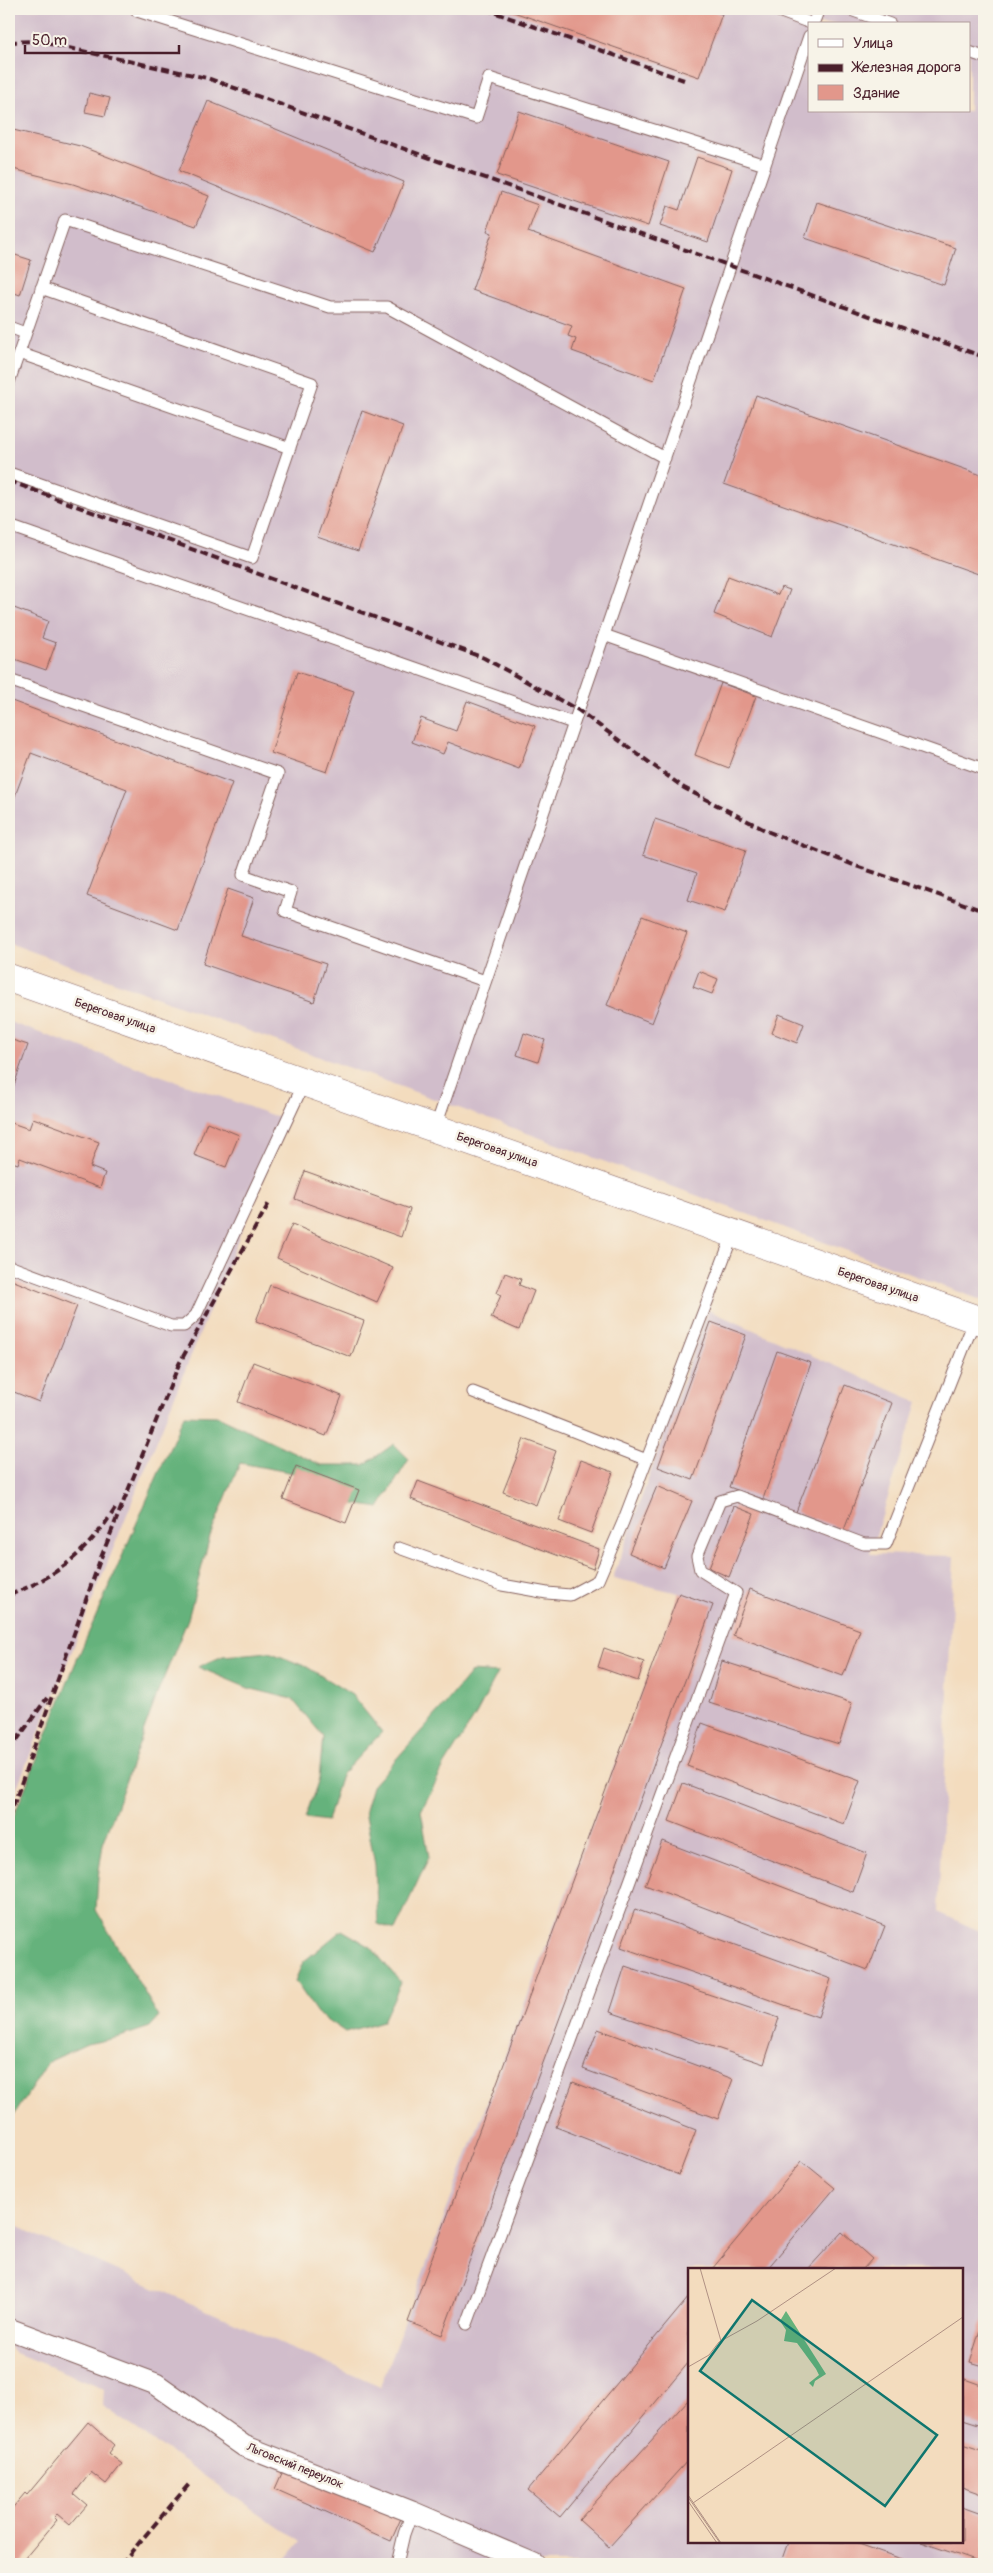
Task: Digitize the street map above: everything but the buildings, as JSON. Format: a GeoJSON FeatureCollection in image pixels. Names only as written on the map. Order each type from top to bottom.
{"type":"FeatureCollection","features":[{"type":"Feature","properties":{"kind":"street","name":"Береговая улица"},"geometry":{"type":"LineString","coordinates":[[9,978],[980,1321]]}},
{"type":"Feature","properties":{"kind":"street","name":"Льговский переулок"},"geometry":{"type":"LineString","coordinates":[[9,2329],[156,2384],[244,2446],[412,2512],[534,2564]]}},
{"type":"Feature","properties":{"kind":"lane"},"geometry":{"type":"LineString","coordinates":[[773,9],[809,22]]}},
{"type":"Feature","properties":{"kind":"lane"},"geometry":{"type":"LineString","coordinates":[[815,22],[818,9]]}},
{"type":"Feature","properties":{"kind":"lane"},"geometry":{"type":"LineString","coordinates":[[848,9],[884,22]]}},
{"type":"Feature","properties":{"kind":"lane"},"geometry":{"type":"LineString","coordinates":[[137,11],[476,118],[489,78],[765,165]]}},
{"type":"Feature","properties":{"kind":"lane"},"geometry":{"type":"LineString","coordinates":[[435,1129],[808,39]]}},
{"type":"Feature","properties":{"kind":"lane"},"geometry":{"type":"LineString","coordinates":[[970,52],[984,57]]}},
{"type":"Feature","properties":{"kind":"lane"},"geometry":{"type":"LineString","coordinates":[[9,382],[65,220],[330,306],[388,307],[665,458]]}},
{"type":"Feature","properties":{"kind":"lane"},"geometry":{"type":"LineString","coordinates":[[9,473],[252,558],[312,383],[41,288]]}},
{"type":"Feature","properties":{"kind":"lane"},"geometry":{"type":"LineString","coordinates":[[9,328],[25,333]]}},
{"type":"Feature","properties":{"kind":"lane"},"geometry":{"type":"LineString","coordinates":[[19,353],[290,448]]}},
{"type":"Feature","properties":{"kind":"lane"},"geometry":{"type":"LineString","coordinates":[[9,526],[574,723]]}},
{"type":"Feature","properties":{"kind":"lane"},"geometry":{"type":"LineString","coordinates":[[604,635],[984,769]]}},
{"type":"Feature","properties":{"kind":"lane"},"geometry":{"type":"LineString","coordinates":[[9,680],[278,774],[243,875],[291,892],[284,912],[485,981]]}},
{"type":"Feature","properties":{"kind":"lane"},"geometry":{"type":"LineString","coordinates":[[9,1266],[171,1326],[184,1326],[196,1315],[304,1083]]}},
{"type":"Feature","properties":{"kind":"lane"},"geometry":{"type":"LineString","coordinates":[[399,1548],[502,1585],[570,1595],[598,1580],[647,1460],[733,1234]]}},
{"type":"Feature","properties":{"kind":"lane"},"geometry":{"type":"LineString","coordinates":[[467,2324],[736,1593],[700,1570],[697,1556],[720,1501],[736,1496],[864,1544],[886,1544],[980,1321]]}},
{"type":"Feature","properties":{"kind":"lane"},"geometry":{"type":"LineString","coordinates":[[473,1392],[647,1460]]}},
{"type":"Feature","properties":{"kind":"lane"},"geometry":{"type":"LineString","coordinates":[[397,2564],[404,2534],[412,2512]]}},
{"type":"Feature","properties":{"kind":"shaded area"},"geometry":{"type":"Polygon","coordinates":[[[9,9],[984,9],[984,1301],[9,943],[9,9]]]}},
{"type":"Feature","properties":{"kind":"shaded area"},"geometry":{"type":"Polygon","coordinates":[[[9,1022],[286,1120],[9,1807],[9,1022]]]}},
{"type":"Feature","properties":{"kind":"shaded area"},"geometry":{"type":"Polygon","coordinates":[[[708,1310],[918,1402],[870,1554],[954,1556],[938,1912],[984,1933],[984,2564],[798,2564],[782,2559],[777,2564],[282,2564],[300,2542],[103,2406],[104,2388],[13,2352],[9,2346],[9,2223],[380,2387],[679,1593],[613,1578],[708,1310]]]}},
{"type":"Feature","properties":{"kind":"green space"},"geometry":{"type":"Polygon","coordinates":[[[184,1415],[218,1416],[321,1465],[364,1465],[394,1444],[409,1459],[379,1508],[354,1504],[310,1476],[240,1463],[210,1536],[188,1619],[158,1692],[103,1844],[98,1877],[96,1910],[159,2017],[150,2027],[120,2037],[87,2044],[48,2062],[10,2122],[9,2130],[9,1828],[75,1664],[184,1415]]]}},
{"type":"Feature","properties":{"kind":"green space"},"geometry":{"type":"Polygon","coordinates":[[[269,1652],[307,1667],[352,1695],[382,1732],[341,1775],[327,1821],[305,1818],[319,1779],[323,1736],[292,1699],[248,1688],[198,1667],[223,1656],[269,1652]]]}},
{"type":"Feature","properties":{"kind":"green space"},"geometry":{"type":"Polygon","coordinates":[[[472,1671],[498,1673],[477,1713],[444,1766],[421,1811],[429,1857],[395,1930],[378,1924],[375,1865],[365,1810],[372,1786],[441,1709],[472,1671]]]}},
{"type":"Feature","properties":{"kind":"green space"},"geometry":{"type":"Polygon","coordinates":[[[342,1930],[371,1947],[401,1983],[383,2021],[345,2032],[317,2013],[295,1981],[303,1962],[342,1930]]]}},
{"type":"Feature","properties":{"kind":"railway"},"geometry":{"type":"LineString","coordinates":[[485,9],[684,80]]}},
{"type":"Feature","properties":{"kind":"railway"},"geometry":{"type":"LineString","coordinates":[[9,42],[36,41],[207,78],[984,357]]}},
{"type":"Feature","properties":{"kind":"railway"},"geometry":{"type":"LineString","coordinates":[[9,481],[484,658],[578,710],[684,788],[769,832],[856,866],[984,911]]}},
{"type":"Feature","properties":{"kind":"railway"},"geometry":{"type":"LineString","coordinates":[[9,1818],[100,1560],[179,1364],[269,1203]]}},
{"type":"Feature","properties":{"kind":"railway"},"geometry":{"type":"LineString","coordinates":[[9,1595],[42,1580],[70,1561],[93,1538],[115,1509]]}},
{"type":"Feature","properties":{"kind":"railway"},"geometry":{"type":"LineString","coordinates":[[9,1751],[47,1698]]}},
{"type":"Feature","properties":{"kind":"railway"},"geometry":{"type":"LineString","coordinates":[[121,2564],[190,2483]]}}]}
